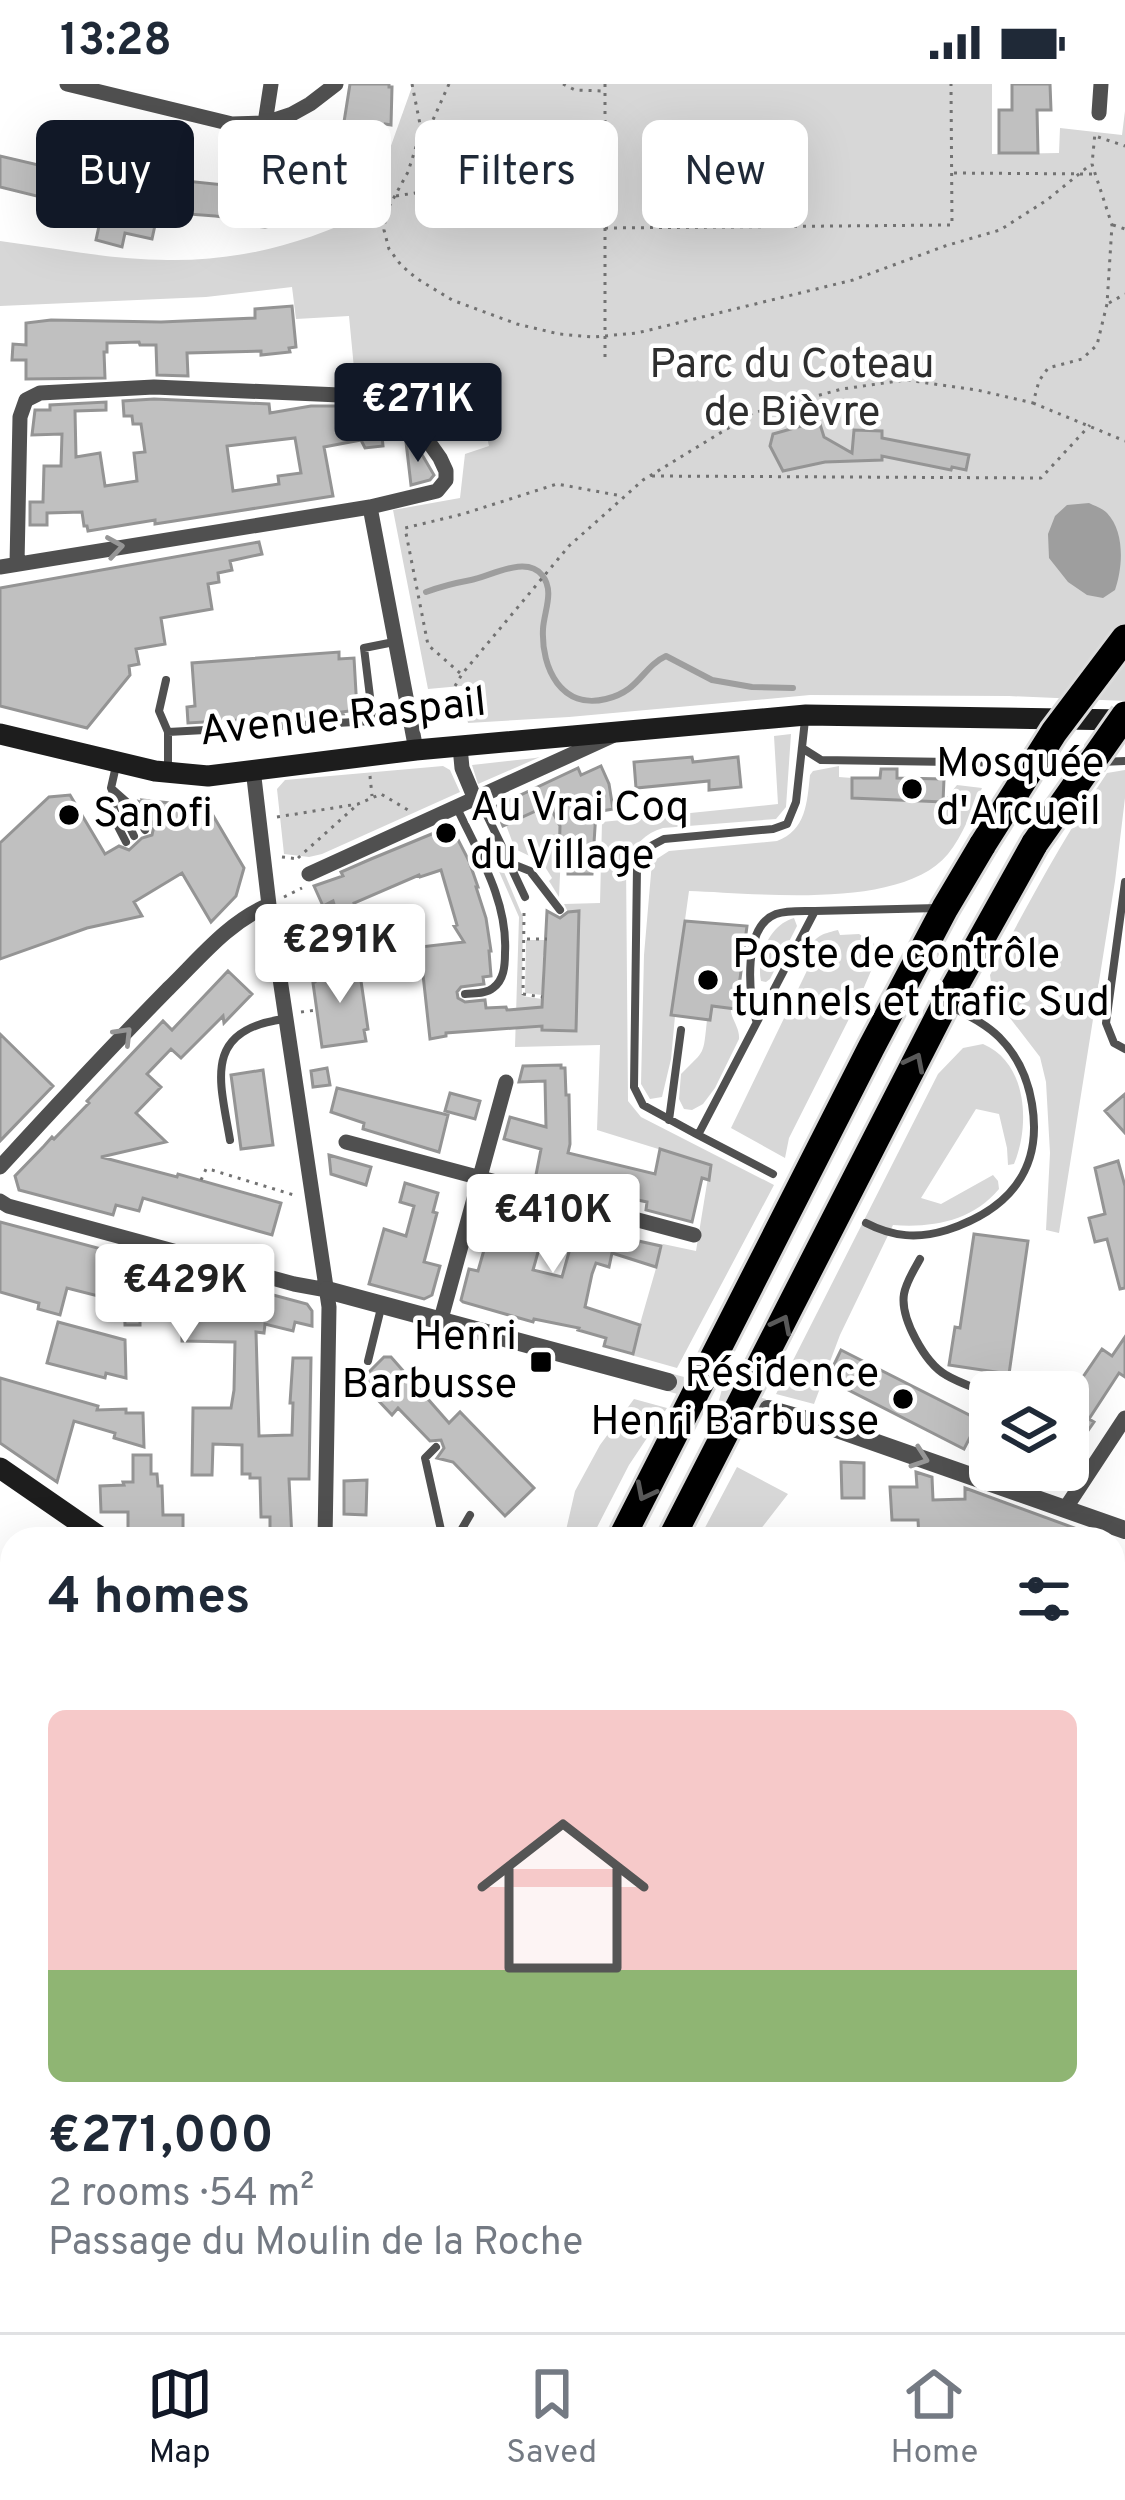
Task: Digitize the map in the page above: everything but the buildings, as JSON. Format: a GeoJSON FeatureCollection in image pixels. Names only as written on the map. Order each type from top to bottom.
{"type":"FeatureCollection","features":[{"type":"Feature","properties":{"kind":"highway"},"geometry":{"type":"LineString","coordinates":[[627,1527],[945,908],[1054,732],[1125,638]]}},
{"type":"Feature","properties":{"kind":"highway"},"geometry":{"type":"LineString","coordinates":[[677,1527],[945,1004],[1036,843],[1125,717]]}},
{"type":"Feature","properties":{"kind":"main road","name":"Avenue Raspail"},"geometry":{"type":"LineString","coordinates":[[0,734],[116,763],[208,776],[416,750],[806,715],[1125,717]]}},
{"type":"Feature","properties":{"kind":"main road"},"geometry":{"type":"LineString","coordinates":[[0,1468],[86,1527]]}},
{"type":"Feature","properties":{"kind":"street"},"geometry":{"type":"LineString","coordinates":[[67,84],[218,121]]}},
{"type":"Feature","properties":{"kind":"street"},"geometry":{"type":"LineString","coordinates":[[266,120],[272,84]]}},
{"type":"Feature","properties":{"kind":"street"},"geometry":{"type":"LineString","coordinates":[[272,120],[310,104],[335,84]]}},
{"type":"Feature","properties":{"kind":"street"},"geometry":{"type":"LineString","coordinates":[[1099,113],[1102,84]]}},
{"type":"Feature","properties":{"kind":"street"},"geometry":{"type":"LineString","coordinates":[[154,387],[386,394],[402,404],[446,471],[443,484],[431,493],[370,507],[9,566],[20,417],[26,400],[40,393],[154,387]]}},
{"type":"Feature","properties":{"kind":"street"},"geometry":{"type":"LineString","coordinates":[[370,507],[416,750]]}},
{"type":"Feature","properties":{"kind":"street"},"geometry":{"type":"LineString","coordinates":[[309,874],[625,730]]}},
{"type":"Feature","properties":{"kind":"street"},"geometry":{"type":"LineString","coordinates":[[460,747],[462,768],[476,798]]}},
{"type":"Feature","properties":{"kind":"street"},"geometry":{"type":"LineString","coordinates":[[253,770],[269,905],[293,1016],[329,1306],[325,1527]]}},
{"type":"Feature","properties":{"kind":"street"},"geometry":{"type":"LineString","coordinates":[[0,1167],[221,936],[269,905]]}},
{"type":"Feature","properties":{"kind":"street"},"geometry":{"type":"LineString","coordinates":[[441,1319],[506,1082]]}},
{"type":"Feature","properties":{"kind":"street"},"geometry":{"type":"LineString","coordinates":[[346,1142],[694,1235]]}},
{"type":"Feature","properties":{"kind":"street"},"geometry":{"type":"LineString","coordinates":[[0,1202],[668,1382]]}},
{"type":"Feature","properties":{"kind":"street"},"geometry":{"type":"LineString","coordinates":[[768,1409],[1000,1481],[1116,1527]]}},
{"type":"Feature","properties":{"kind":"street"},"geometry":{"type":"LineString","coordinates":[[1065,1509],[1125,1418]]}},
{"type":"Feature","properties":{"kind":"lane"},"geometry":{"type":"LineString","coordinates":[[168,733],[373,721],[364,648],[394,642]]}},
{"type":"Feature","properties":{"kind":"lane"},"geometry":{"type":"LineString","coordinates":[[166,680],[159,711],[168,733],[168,772]]}},
{"type":"Feature","properties":{"kind":"lane"},"geometry":{"type":"LineString","coordinates":[[773,1174],[643,1105],[634,1088],[639,860],[647,848],[664,839],[780,827],[791,818],[806,715]]}},
{"type":"Feature","properties":{"kind":"lane"},"geometry":{"type":"LineString","coordinates":[[802,748],[820,760],[1125,761]]}},
{"type":"Feature","properties":{"kind":"lane"},"geometry":{"type":"LineString","coordinates":[[116,763],[111,788],[130,839]]}},
{"type":"Feature","properties":{"kind":"lane"},"geometry":{"type":"LineString","coordinates":[[111,788],[129,804],[145,830]]}},
{"type":"Feature","properties":{"kind":"lane"},"geometry":{"type":"LineString","coordinates":[[476,798],[525,896]]}},
{"type":"Feature","properties":{"kind":"lane"},"geometry":{"type":"LineString","coordinates":[[457,807],[498,897],[507,931],[499,984],[486,992],[465,994]]}},
{"type":"Feature","properties":{"kind":"lane"},"geometry":{"type":"LineString","coordinates":[[510,863],[530,871],[560,910]]}},
{"type":"Feature","properties":{"kind":"lane"},"geometry":{"type":"LineString","coordinates":[[1125,882],[1106,1023],[1114,1043],[1125,1049]]}},
{"type":"Feature","properties":{"kind":"lane"},"geometry":{"type":"LineString","coordinates":[[757,1022],[749,981],[751,961],[766,920],[779,912],[945,908]]}},
{"type":"Feature","properties":{"kind":"lane"},"geometry":{"type":"LineString","coordinates":[[698,1135],[815,911]]}},
{"type":"Feature","properties":{"kind":"lane"},"geometry":{"type":"LineString","coordinates":[[866,1222],[900,1236],[964,1224],[1006,1197],[1029,1163],[1034,1122],[1019,1063],[986,1026],[945,1004]]}},
{"type":"Feature","properties":{"kind":"lane"},"geometry":{"type":"LineString","coordinates":[[230,1140],[220,1071],[226,1050],[258,1025],[293,1016]]}},
{"type":"Feature","properties":{"kind":"lane"},"geometry":{"type":"LineString","coordinates":[[669,1120],[681,1030]]}},
{"type":"Feature","properties":{"kind":"lane"},"geometry":{"type":"LineString","coordinates":[[920,1259],[905,1288],[904,1304],[914,1336],[936,1368],[969,1385]]}},
{"type":"Feature","properties":{"kind":"lane"},"geometry":{"type":"LineString","coordinates":[[368,1361],[382,1303]]}},
{"type":"Feature","properties":{"kind":"lane"},"geometry":{"type":"LineString","coordinates":[[436,1447],[425,1458],[440,1527]]}},
{"type":"Feature","properties":{"kind":"lane"},"geometry":{"type":"LineString","coordinates":[[463,1527],[470,1515]]}},
{"type":"Feature","properties":{"kind":"path"},"geometry":{"type":"LineString","coordinates":[[412,84],[419,120]]}},
{"type":"Feature","properties":{"kind":"path"},"geometry":{"type":"LineString","coordinates":[[433,120],[448,86],[460,84]]}},
{"type":"Feature","properties":{"kind":"path"},"geometry":{"type":"LineString","coordinates":[[562,84],[605,92]]}},
{"type":"Feature","properties":{"kind":"path"},"geometry":{"type":"LineString","coordinates":[[605,84],[605,120]]}},
{"type":"Feature","properties":{"kind":"path"},"geometry":{"type":"LineString","coordinates":[[618,228],[952,225],[951,84]]}},
{"type":"Feature","properties":{"kind":"path"},"geometry":{"type":"LineString","coordinates":[[1033,403],[1048,368],[1082,358],[1097,345],[1107,304],[1114,225],[1092,164],[1099,113]]}},
{"type":"Feature","properties":{"kind":"path"},"geometry":{"type":"LineString","coordinates":[[1095,136],[1125,146]]}},
{"type":"Feature","properties":{"kind":"path"},"geometry":{"type":"LineString","coordinates":[[415,154],[386,212],[389,249],[400,265],[452,300],[517,324],[606,338],[853,280],[1000,230],[1092,164]]}},
{"type":"Feature","properties":{"kind":"path"},"geometry":{"type":"LineString","coordinates":[[952,172],[1096,174]]}},
{"type":"Feature","properties":{"kind":"path"},"geometry":{"type":"LineString","coordinates":[[394,196],[415,193]]}},
{"type":"Feature","properties":{"kind":"path"},"geometry":{"type":"LineString","coordinates":[[1114,225],[1125,226]]}},
{"type":"Feature","properties":{"kind":"path"},"geometry":{"type":"LineString","coordinates":[[605,228],[605,362]]}},
{"type":"Feature","properties":{"kind":"path"},"geometry":{"type":"LineString","coordinates":[[1107,304],[1125,294]]}},
{"type":"Feature","properties":{"kind":"path"},"geometry":{"type":"LineString","coordinates":[[455,686],[569,546],[650,476],[752,413],[867,383],[920,380],[1033,403],[1125,441]]}},
{"type":"Feature","properties":{"kind":"path"},"geometry":{"type":"LineString","coordinates":[[650,476],[1041,478],[1090,425]]}},
{"type":"Feature","properties":{"kind":"path"},"geometry":{"type":"LineString","coordinates":[[462,674],[428,646],[404,528],[557,484],[625,496]]}},
{"type":"Feature","properties":{"kind":"path"},"geometry":{"type":"LineString","coordinates":[[370,772],[372,798]]}},
{"type":"Feature","properties":{"kind":"path"},"geometry":{"type":"LineString","coordinates":[[278,817],[358,804],[381,794],[424,822]]}},
{"type":"Feature","properties":{"kind":"path"},"geometry":{"type":"LineString","coordinates":[[298,858],[358,804]]}},
{"type":"Feature","properties":{"kind":"path"},"geometry":{"type":"LineString","coordinates":[[525,896],[520,901],[526,918],[524,994],[542,997]]}},
{"type":"Feature","properties":{"kind":"path"},"geometry":{"type":"LineString","coordinates":[[525,938],[547,939]]}},
{"type":"Feature","properties":{"kind":"path"},"geometry":{"type":"LineString","coordinates":[[293,1016],[316,1010]]}},
{"type":"Feature","properties":{"kind":"path"},"geometry":{"type":"LineString","coordinates":[[201,1180],[206,1169],[296,1196]]}},
{"type":"Feature","properties":{"kind":"path"},"geometry":{"type":"LineString","coordinates":[[260,1197],[262,1186]]}},
{"type":"Feature","properties":{"kind":"green space","name":"Parc du Coteau de Bièvre"},"geometry":{"type":"Polygon","coordinates":[[[413,84],[992,84],[992,154],[1059,153],[1060,128],[1122,135],[1125,111],[1125,701],[810,695],[468,723],[464,704],[472,685],[428,689],[393,510],[460,498],[465,454],[489,446],[482,416],[463,412],[436,375],[355,379],[349,316],[296,319],[292,287],[206,297],[0,306],[0,241],[126,258],[194,260],[270,248],[333,228],[391,228],[391,146],[413,84]]]}},
{"type":"Feature","properties":{"kind":"green space"},"geometry":{"type":"Polygon","coordinates":[[[791,734],[786,807],[776,819],[663,828],[641,840],[626,861],[628,1101],[641,1117],[774,1185],[677,1368],[631,1355],[663,1244],[696,1251],[710,1165],[597,1130],[600,1045],[515,1047],[519,917],[494,860],[498,858],[523,917],[522,996],[542,999],[542,1030],[575,1031],[579,912],[568,912],[564,904],[600,903],[602,822],[778,804],[774,736],[791,734]]]}},
{"type":"Feature","properties":{"kind":"green space"},"geometry":{"type":"Polygon","coordinates":[[[540,757],[478,784],[472,765],[535,758],[540,757]]]}},
{"type":"Feature","properties":{"kind":"green space"},"geometry":{"type":"Polygon","coordinates":[[[443,766],[450,770],[460,792],[322,854],[284,854],[277,789],[285,780],[443,766]]]}},
{"type":"Feature","properties":{"kind":"green space"},"geometry":{"type":"Polygon","coordinates":[[[839,766],[839,777],[852,778],[853,798],[943,802],[957,785],[982,788],[948,854],[926,872],[897,884],[826,895],[689,891],[672,1014],[671,1059],[662,1097],[650,1099],[641,1084],[652,862],[669,851],[777,841],[787,836],[803,814],[810,775],[839,766]]]}},
{"type":"Feature","properties":{"kind":"green space"},"geometry":{"type":"Polygon","coordinates":[[[1125,770],[1115,881],[1059,1233],[1046,1230],[1050,1153],[1040,1057],[993,996],[990,975],[1107,773],[1125,770]]]}},
{"type":"Feature","properties":{"kind":"green space"},"geometry":{"type":"Polygon","coordinates":[[[549,805],[562,831],[559,897],[542,862],[515,849],[506,825],[549,805]]]}},
{"type":"Feature","properties":{"kind":"green space"},"geometry":{"type":"Polygon","coordinates":[[[794,918],[797,926],[770,979],[761,981],[766,944],[794,918]]]}},
{"type":"Feature","properties":{"kind":"green space"},"geometry":{"type":"Polygon","coordinates":[[[838,930],[840,935],[859,934],[876,945],[874,964],[789,1138],[785,1158],[731,1128],[816,952],[812,944],[821,935],[838,930]]]}},
{"type":"Feature","properties":{"kind":"green space"},"geometry":{"type":"Polygon","coordinates":[[[526,940],[546,940],[542,995],[525,993],[526,940]]]}},
{"type":"Feature","properties":{"kind":"green space"},"geometry":{"type":"Polygon","coordinates":[[[713,1002],[731,1008],[739,1039],[703,1104],[684,1109],[679,1099],[681,1074],[702,1051],[713,1002]]]}},
{"type":"Feature","properties":{"kind":"green space"},"geometry":{"type":"Polygon","coordinates":[[[983,1044],[998,1053],[1017,1080],[1023,1114],[1014,1164],[1008,1165],[999,1114],[976,1109],[921,1198],[941,1204],[993,1175],[999,1189],[977,1209],[951,1220],[893,1225],[840,1335],[814,1404],[776,1394],[938,1074],[963,1048],[983,1044]]]}},
{"type":"Feature","properties":{"kind":"green space"},"geometry":{"type":"Polygon","coordinates":[[[634,1399],[667,1408],[629,1465],[597,1527],[567,1527],[575,1491],[600,1445],[634,1399]]]}},
{"type":"Feature","properties":{"kind":"green space"},"geometry":{"type":"Polygon","coordinates":[[[737,1467],[788,1494],[762,1527],[705,1527],[737,1467]]]}},
{"type":"Feature","properties":{"kind":"shaded area"},"geometry":{"type":"Polygon","coordinates":[[[1089,503],[1107,513],[1120,540],[1118,581],[1115,590],[1103,598],[1087,595],[1068,582],[1049,558],[1048,534],[1055,516],[1067,505],[1089,503]]]}},
{"type":"Feature","properties":{"kind":"waterway"},"geometry":{"type":"LineString","coordinates":[[426,592],[508,569],[535,569],[548,588],[543,644],[550,672],[577,698],[591,701],[617,695],[666,656],[712,680],[793,688]]}},
{"type":"Feature","properties":{"kind":"tunnel"},"geometry":{"type":"LineString","coordinates":[[668,1382],[768,1409]]}},
{"type":"Feature","properties":{"kind":"place","name":"Mosquée d'Arcueil"},"geometry":{"type":"Point","coordinates":[912,789]}},
{"type":"Feature","properties":{"kind":"place","name":"Sanofi"},"geometry":{"type":"Point","coordinates":[69,815]}},
{"type":"Feature","properties":{"kind":"place","name":"Au Vrai Coq du Village"},"geometry":{"type":"Point","coordinates":[446,833]}},
{"type":"Feature","properties":{"kind":"place","name":"Poste de contrôle tunnels et trafic Sud"},"geometry":{"type":"Point","coordinates":[708,980]}},
{"type":"Feature","properties":{"kind":"place","name":"Henri Barbusse"},"geometry":{"type":"Point","coordinates":[541,1362]}},
{"type":"Feature","properties":{"kind":"place","name":"Résidence Henri Barbusse"},"geometry":{"type":"Point","coordinates":[903,1399]}}]}
